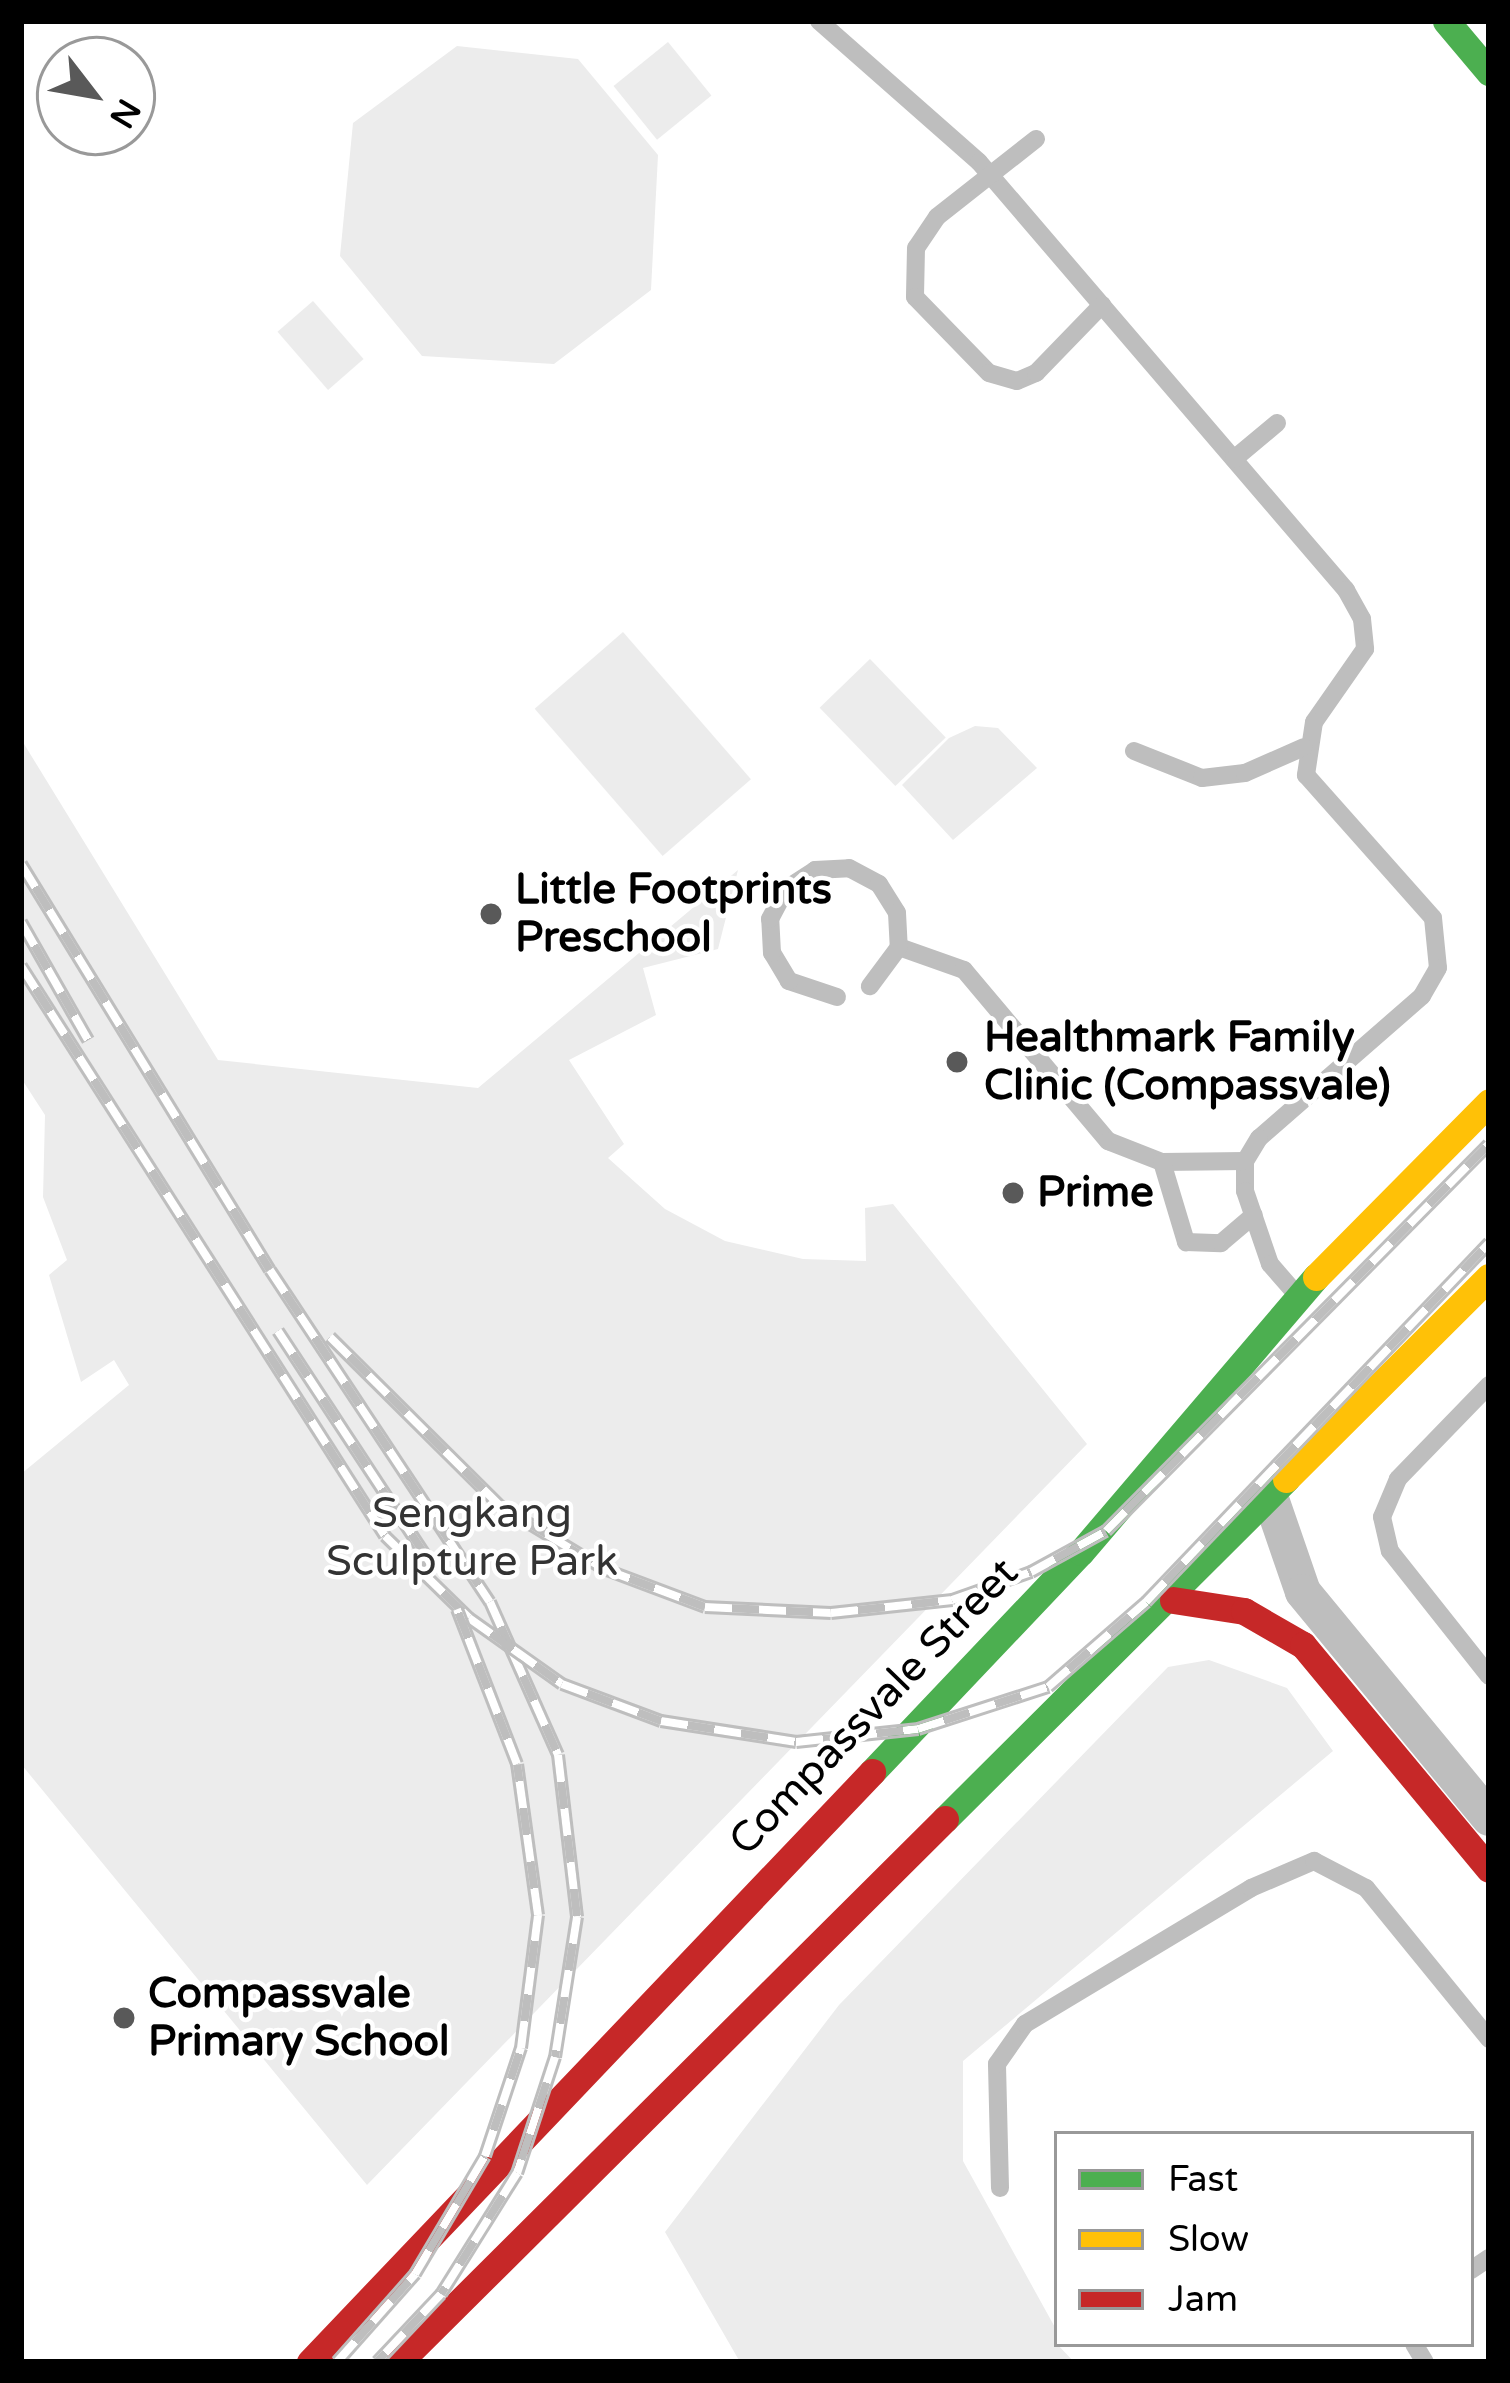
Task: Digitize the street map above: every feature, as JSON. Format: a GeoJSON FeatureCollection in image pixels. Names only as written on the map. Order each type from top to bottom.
{"type":"FeatureCollection","features":[{"type":"Feature","properties":{"kind":"street"},"geometry":{"type":"LineString","coordinates":[[1446,21],[1489,72]]}},
{"type":"Feature","properties":{"kind":"street","name":"Compassvale Street"},"geometry":{"type":"LineString","coordinates":[[310,2362],[1081,1552],[1298,1295],[1489,1102]]}},
{"type":"Feature","properties":{"kind":"street"},"geometry":{"type":"LineString","coordinates":[[399,2362],[1173,1600],[1489,1277]]}},
{"type":"Feature","properties":{"kind":"street"},"geometry":{"type":"LineString","coordinates":[[1271,1498],[1303,1592],[1480,1817],[1489,1869]]}},
{"type":"Feature","properties":{"kind":"street"},"geometry":{"type":"LineString","coordinates":[[1173,1600],[1244,1611],[1303,1645],[1480,1817]]}},
{"type":"Feature","properties":{"kind":"lane"},"geometry":{"type":"LineString","coordinates":[[819,21],[991,175],[1346,590],[1362,619],[1365,649],[1355,673],[1304,747],[1245,772],[1202,778],[1134,751]]}},
{"type":"Feature","properties":{"kind":"lane"},"geometry":{"type":"LineString","coordinates":[[1036,139],[937,217],[916,248],[915,297],[989,374],[1017,381],[1036,373],[1102,305]]}},
{"type":"Feature","properties":{"kind":"lane"},"geometry":{"type":"LineString","coordinates":[[1234,459],[1276,423]]}},
{"type":"Feature","properties":{"kind":"lane"},"geometry":{"type":"LineString","coordinates":[[1298,1295],[1270,1264],[1244,1161],[1259,1138],[1422,996],[1438,968],[1433,918],[1306,775],[1304,747]]}},
{"type":"Feature","properties":{"kind":"lane"},"geometry":{"type":"LineString","coordinates":[[837,997],[789,981],[772,952],[770,919],[786,889],[814,869],[849,868],[879,884],[897,913],[898,947],[889,970],[870,986]]}},
{"type":"Feature","properties":{"kind":"lane"},"geometry":{"type":"LineString","coordinates":[[898,947],[964,970],[1108,1142],[1162,1162],[1244,1161]]}},
{"type":"Feature","properties":{"kind":"lane"},"geometry":{"type":"LineString","coordinates":[[1162,1162],[1186,1242],[1221,1243],[1254,1215]]}},
{"type":"Feature","properties":{"kind":"lane"},"geometry":{"type":"LineString","coordinates":[[1487,1671],[1390,1551],[1382,1517],[1398,1479],[1489,1385]]}},
{"type":"Feature","properties":{"kind":"lane"},"geometry":{"type":"LineString","coordinates":[[1000,2188],[997,2064],[1025,2024],[1251,1888],[1314,1861],[1366,1888],[1489,2039]]}},
{"type":"Feature","properties":{"kind":"green space"},"geometry":{"type":"Polygon","coordinates":[[[668,42],[711,96],[657,140],[614,86],[668,42]]]}},
{"type":"Feature","properties":{"kind":"green space"},"geometry":{"type":"Polygon","coordinates":[[[457,46],[578,59],[658,155],[651,290],[554,364],[422,356],[340,256],[353,123],[457,46]]]}},
{"type":"Feature","properties":{"kind":"green space"},"geometry":{"type":"Polygon","coordinates":[[[313,301],[364,359],[328,390],[278,332],[313,301]]]}},
{"type":"Feature","properties":{"kind":"green space"},"geometry":{"type":"Polygon","coordinates":[[[623,632],[751,779],[663,856],[535,709],[623,632]]]}},
{"type":"Feature","properties":{"kind":"green space"},"geometry":{"type":"Polygon","coordinates":[[[870,659],[946,737],[895,786],[820,708],[870,659]]]}},
{"type":"Feature","properties":{"kind":"green space"},"geometry":{"type":"Polygon","coordinates":[[[975,726],[998,728],[1037,768],[953,840],[902,785],[949,738],[975,726]]]}},
{"type":"Feature","properties":{"kind":"green space","name":"Sengkang Sculpture Park"},"geometry":{"type":"Polygon","coordinates":[[[21,739],[218,1060],[478,1088],[738,870],[718,949],[643,968],[656,1015],[569,1060],[624,1144],[608,1158],[665,1209],[725,1241],[803,1259],[866,1261],[865,1208],[893,1204],[1087,1444],[367,2185],[21,1764],[21,1474],[129,1385],[114,1360],[81,1382],[49,1275],[67,1260],[43,1197],[45,1115],[21,1078],[21,739]]]}},
{"type":"Feature","properties":{"kind":"green space"},"geometry":{"type":"Polygon","coordinates":[[[1209,1660],[1287,1688],[1333,1751],[963,2061],[963,2161],[1054,2326],[1054,2347],[1074,2362],[740,2362],[665,2232],[839,2005],[1168,1667],[1209,1660]]]}},
{"type":"Feature","properties":{"kind":"railway"},"geometry":{"type":"LineString","coordinates":[[21,864],[270,1270],[490,1602],[558,1755],[577,1917],[555,2057],[517,2173],[441,2294],[377,2362]]}},
{"type":"Feature","properties":{"kind":"railway"},"geometry":{"type":"LineString","coordinates":[[21,922],[88,1040]]}},
{"type":"Feature","properties":{"kind":"railway"},"geometry":{"type":"LineString","coordinates":[[21,966],[385,1536],[469,1618],[562,1684],[661,1721],[796,1742],[918,1729],[1048,1687],[1146,1602],[1489,1243]]}},
{"type":"Feature","properties":{"kind":"railway"},"geometry":{"type":"LineString","coordinates":[[330,1337],[500,1506],[604,1569],[705,1607],[831,1613],[952,1600],[1031,1572],[1106,1531],[1489,1144]]}},
{"type":"Feature","properties":{"kind":"railway"},"geometry":{"type":"LineString","coordinates":[[278,1331],[433,1567]]}},
{"type":"Feature","properties":{"kind":"railway"},"geometry":{"type":"LineString","coordinates":[[337,2362],[415,2274],[485,2156],[521,2048],[538,1915],[517,1764],[457,1609]]}},
{"type":"Feature","properties":{"kind":"traffic: fast"},"geometry":{"type":"LineString","coordinates":[[1446,21],[1489,72]]}},
{"type":"Feature","properties":{"kind":"traffic: fast"},"geometry":{"type":"LineString","coordinates":[[872,1772],[1081,1552],[1316,1277]]}},
{"type":"Feature","properties":{"kind":"traffic: fast"},"geometry":{"type":"LineString","coordinates":[[945,1819],[1286,1479]]}},
{"type":"Feature","properties":{"kind":"traffic: slow"},"geometry":{"type":"LineString","coordinates":[[1316,1277],[1489,1102]]}},
{"type":"Feature","properties":{"kind":"traffic: slow"},"geometry":{"type":"LineString","coordinates":[[1286,1479],[1489,1277]]}},
{"type":"Feature","properties":{"kind":"traffic: jam"},"geometry":{"type":"LineString","coordinates":[[1173,1600],[1244,1611],[1303,1645],[1489,1869]]}},
{"type":"Feature","properties":{"kind":"traffic: jam"},"geometry":{"type":"LineString","coordinates":[[310,2362],[872,1772]]}},
{"type":"Feature","properties":{"kind":"traffic: jam"},"geometry":{"type":"LineString","coordinates":[[399,2362],[945,1819]]}},
{"type":"Feature","properties":{"kind":"place","name":"Little Footprints Preschool"},"geometry":{"type":"Point","coordinates":[491,914]}},
{"type":"Feature","properties":{"kind":"place","name":"Healthmark Family Clinic (Compassvale)"},"geometry":{"type":"Point","coordinates":[957,1062]}},
{"type":"Feature","properties":{"kind":"place","name":"Prime"},"geometry":{"type":"Point","coordinates":[1013,1193]}},
{"type":"Feature","properties":{"kind":"place","name":"Compassvale Primary School"},"geometry":{"type":"Point","coordinates":[124,2018]}}]}
